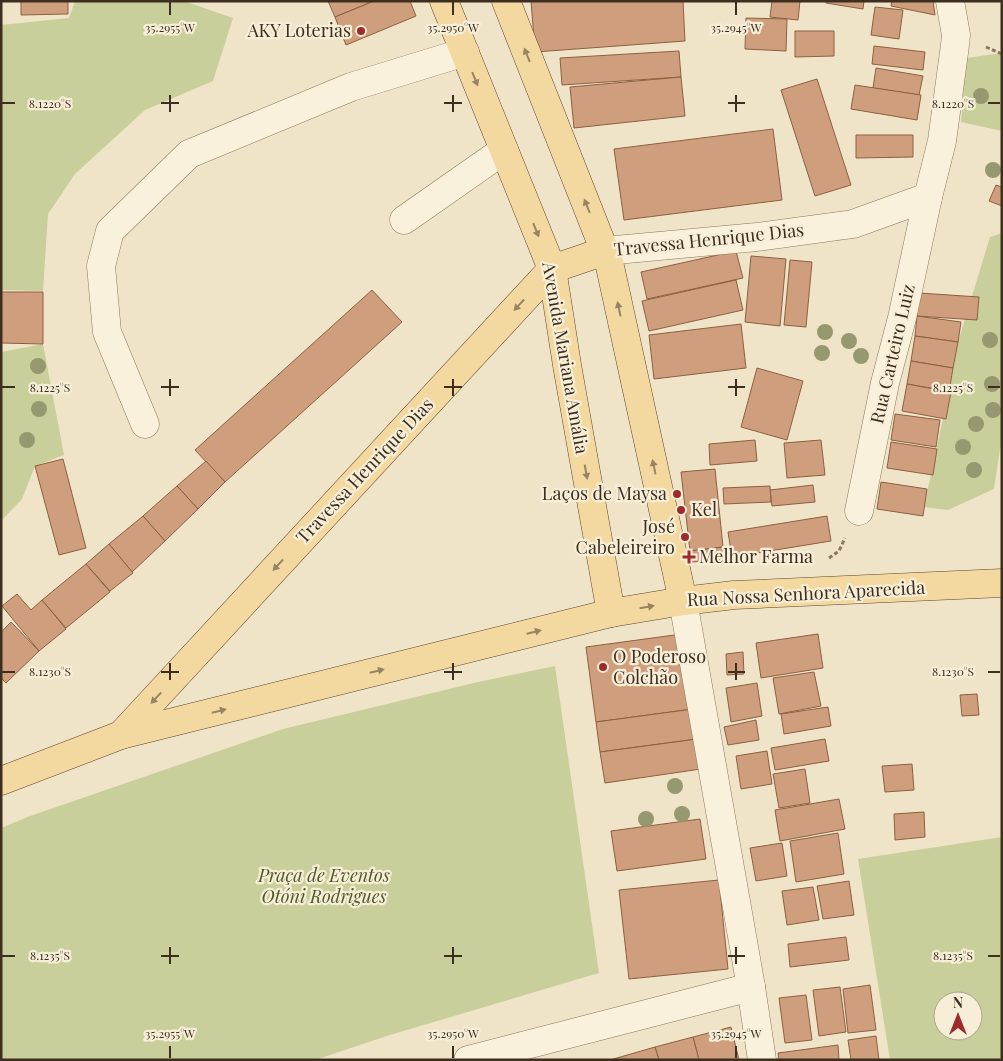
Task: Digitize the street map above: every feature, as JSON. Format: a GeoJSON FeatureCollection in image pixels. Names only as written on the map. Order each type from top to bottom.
{"type":"FeatureCollection","features":[{"type":"Feature","properties":{"kind":"main road","name":"Avenida Mariana Amália"},"geometry":{"type":"LineString","coordinates":[[444,1],[464,52],[496,156],[552,269],[611,613]]}},
{"type":"Feature","properties":{"kind":"main road"},"geometry":{"type":"LineString","coordinates":[[506,1],[606,251],[683,600]]}},
{"type":"Feature","properties":{"kind":"main road","name":"Travessa Henrique Dias"},"geometry":{"type":"LineString","coordinates":[[121,735],[552,269],[606,251]]}},
{"type":"Feature","properties":{"kind":"main road","name":"Rua Nossa Senhora Aparecida"},"geometry":{"type":"LineString","coordinates":[[611,613],[683,600],[734,595],[1002,583]]}},
{"type":"Feature","properties":{"kind":"main road","name":"Travessa Henrique Dias"},"geometry":{"type":"LineString","coordinates":[[1,781],[121,735],[611,613]]}},
{"type":"Feature","properties":{"kind":"street","name":"Rua Carteiro Luiz"},"geometry":{"type":"LineString","coordinates":[[859,511],[885,383],[902,318],[942,141],[956,35],[950,1]]}},
{"type":"Feature","properties":{"kind":"street"},"geometry":{"type":"LineString","coordinates":[[145,424],[107,332],[101,266],[110,231],[189,154],[351,87],[464,52]]}},
{"type":"Feature","properties":{"kind":"street"},"geometry":{"type":"LineString","coordinates":[[404,220],[496,156]]}},
{"type":"Feature","properties":{"kind":"street","name":"Travessa Henrique Dias"},"geometry":{"type":"LineString","coordinates":[[606,251],[757,238],[853,224],[928,197]]}},
{"type":"Feature","properties":{"kind":"street"},"geometry":{"type":"LineString","coordinates":[[683,600],[751,987],[762,1060]]}},
{"type":"Feature","properties":{"kind":"street"},"geometry":{"type":"LineString","coordinates":[[468,1060],[751,987]]}},
{"type":"Feature","properties":{"kind":"green space"},"geometry":{"type":"Polygon","coordinates":[[[75,1],[184,1],[233,18],[213,81],[145,110],[75,174],[48,214],[43,291],[1,290],[1,25],[69,18],[75,1]]]}},
{"type":"Feature","properties":{"kind":"green space"},"geometry":{"type":"Polygon","coordinates":[[[1002,53],[1002,131],[961,122],[966,58],[1002,53]]]}},
{"type":"Feature","properties":{"kind":"green space"},"geometry":{"type":"Polygon","coordinates":[[[1002,233],[1002,444],[994,489],[948,510],[924,507],[958,342],[990,237],[1002,233]]]}},
{"type":"Feature","properties":{"kind":"green space"},"geometry":{"type":"Polygon","coordinates":[[[43,344],[64,455],[35,466],[22,499],[1,521],[1,352],[43,344]]]}},
{"type":"Feature","properties":{"kind":"green space","name":"Praça de Eventos Otóni Rodrigues"},"geometry":{"type":"Polygon","coordinates":[[[555,666],[599,973],[390,1035],[315,1060],[1,1060],[1,828],[30,816],[283,729],[478,682],[555,666]]]}},
{"type":"Feature","properties":{"kind":"green space"},"geometry":{"type":"Polygon","coordinates":[[[1002,837],[1002,1060],[890,1060],[858,859],[1002,837]]]}},
{"type":"Feature","properties":{"kind":"building"},"geometry":{"type":"Polygon","coordinates":[[[21,1],[68,1],[68,14],[21,15],[21,1]]]}},
{"type":"Feature","properties":{"kind":"building"},"geometry":{"type":"Polygon","coordinates":[[[328,1],[374,1],[335,17],[328,1]]]}},
{"type":"Feature","properties":{"kind":"building","name":"AKY Loterias"},"geometry":{"type":"Polygon","coordinates":[[[374,1],[410,1],[416,16],[346,45],[335,17],[374,1]]]}},
{"type":"Feature","properties":{"kind":"building"},"geometry":{"type":"Polygon","coordinates":[[[531,1],[683,1],[685,41],[535,52],[531,1]]]}},
{"type":"Feature","properties":{"kind":"building"},"geometry":{"type":"Polygon","coordinates":[[[772,1],[800,1],[798,20],[770,17],[772,1]]]}},
{"type":"Feature","properties":{"kind":"building"},"geometry":{"type":"Polygon","coordinates":[[[826,1],[864,1],[863,9],[826,3],[826,1]]]}},
{"type":"Feature","properties":{"kind":"building"},"geometry":{"type":"Polygon","coordinates":[[[892,1],[933,1],[935,15],[891,6],[892,1]]]}},
{"type":"Feature","properties":{"kind":"building"},"geometry":{"type":"Polygon","coordinates":[[[875,7],[903,10],[899,39],[871,35],[875,7]]]}},
{"type":"Feature","properties":{"kind":"building"},"geometry":{"type":"Polygon","coordinates":[[[746,18],[787,19],[786,51],[745,49],[746,18]]]}},
{"type":"Feature","properties":{"kind":"building"},"geometry":{"type":"Polygon","coordinates":[[[795,31],[834,31],[834,56],[795,57],[795,31]]]}},
{"type":"Feature","properties":{"kind":"building"},"geometry":{"type":"Polygon","coordinates":[[[874,46],[925,52],[923,70],[872,64],[874,46]]]}},
{"type":"Feature","properties":{"kind":"building"},"geometry":{"type":"Polygon","coordinates":[[[679,51],[681,77],[562,85],[560,58],[679,51]]]}},
{"type":"Feature","properties":{"kind":"building"},"geometry":{"type":"Polygon","coordinates":[[[876,68],[923,76],[919,95],[873,88],[876,68]]]}},
{"type":"Feature","properties":{"kind":"building"},"geometry":{"type":"Polygon","coordinates":[[[681,77],[685,116],[574,128],[570,87],[681,77]]]}},
{"type":"Feature","properties":{"kind":"building"},"geometry":{"type":"Polygon","coordinates":[[[817,79],[851,185],[815,196],[781,90],[817,79]]]}},
{"type":"Feature","properties":{"kind":"building"},"geometry":{"type":"Polygon","coordinates":[[[855,85],[921,95],[917,120],[851,109],[855,85]]]}},
{"type":"Feature","properties":{"kind":"building"},"geometry":{"type":"Polygon","coordinates":[[[773,129],[782,200],[624,220],[614,149],[773,129]]]}},
{"type":"Feature","properties":{"kind":"building"},"geometry":{"type":"Polygon","coordinates":[[[856,135],[913,135],[913,157],[856,158],[856,135]]]}},
{"type":"Feature","properties":{"kind":"building"},"geometry":{"type":"Polygon","coordinates":[[[996,185],[1002,187],[1002,206],[989,201],[996,185]]]}},
{"type":"Feature","properties":{"kind":"building"},"geometry":{"type":"Polygon","coordinates":[[[736,251],[743,278],[647,299],[641,272],[736,251]]]}},
{"type":"Feature","properties":{"kind":"building"},"geometry":{"type":"Polygon","coordinates":[[[751,256],[786,259],[780,326],[745,322],[751,256]]]}},
{"type":"Feature","properties":{"kind":"building"},"geometry":{"type":"Polygon","coordinates":[[[790,260],[812,262],[806,327],[784,325],[790,260]]]}},
{"type":"Feature","properties":{"kind":"building"},"geometry":{"type":"Polygon","coordinates":[[[736,280],[743,310],[649,331],[642,301],[736,280]]]}},
{"type":"Feature","properties":{"kind":"building"},"geometry":{"type":"Polygon","coordinates":[[[372,290],[402,322],[225,482],[195,450],[372,290]]]}},
{"type":"Feature","properties":{"kind":"building"},"geometry":{"type":"Polygon","coordinates":[[[1,292],[43,292],[43,344],[1,343],[1,292]]]}},
{"type":"Feature","properties":{"kind":"building"},"geometry":{"type":"Polygon","coordinates":[[[919,293],[979,297],[977,320],[917,316],[919,293]]]}},
{"type":"Feature","properties":{"kind":"building"},"geometry":{"type":"Polygon","coordinates":[[[917,316],[961,322],[958,342],[915,336],[917,316]]]}},
{"type":"Feature","properties":{"kind":"building"},"geometry":{"type":"Polygon","coordinates":[[[741,324],[746,368],[654,379],[649,335],[741,324]]]}},
{"type":"Feature","properties":{"kind":"building"},"geometry":{"type":"Polygon","coordinates":[[[915,336],[958,342],[953,368],[911,361],[915,336]]]}},
{"type":"Feature","properties":{"kind":"building"},"geometry":{"type":"Polygon","coordinates":[[[911,361],[953,368],[950,386],[947,391],[907,384],[911,361]]]}},
{"type":"Feature","properties":{"kind":"building"},"geometry":{"type":"Polygon","coordinates":[[[757,368],[803,381],[787,440],[741,427],[757,368]]]}},
{"type":"Feature","properties":{"kind":"building"},"geometry":{"type":"Polygon","coordinates":[[[907,384],[951,392],[946,419],[902,411],[907,384]]]}},
{"type":"Feature","properties":{"kind":"building"},"geometry":{"type":"Polygon","coordinates":[[[895,414],[940,420],[936,447],[891,440],[895,414]]]}},
{"type":"Feature","properties":{"kind":"building"},"geometry":{"type":"Polygon","coordinates":[[[755,440],[757,461],[710,465],[709,444],[755,440]]]}},
{"type":"Feature","properties":{"kind":"building"},"geometry":{"type":"Polygon","coordinates":[[[821,440],[825,475],[787,478],[784,443],[821,440]]]}},
{"type":"Feature","properties":{"kind":"building"},"geometry":{"type":"Polygon","coordinates":[[[891,442],[937,449],[933,475],[887,468],[891,442]]]}},
{"type":"Feature","properties":{"kind":"building"},"geometry":{"type":"Polygon","coordinates":[[[63,459],[86,548],[59,555],[35,466],[63,459]]]}},
{"type":"Feature","properties":{"kind":"building"},"geometry":{"type":"Polygon","coordinates":[[[206,461],[225,482],[198,509],[177,486],[206,461]]]}},
{"type":"Feature","properties":{"kind":"building"},"geometry":{"type":"Polygon","coordinates":[[[715,469],[723,547],[690,551],[681,472],[715,469]]]}},
{"type":"Feature","properties":{"kind":"building"},"geometry":{"type":"Polygon","coordinates":[[[881,482],[927,489],[923,516],[877,509],[881,482]]]}},
{"type":"Feature","properties":{"kind":"building"},"geometry":{"type":"Polygon","coordinates":[[[813,485],[815,502],[772,506],[770,490],[813,485]]]}},
{"type":"Feature","properties":{"kind":"building"},"geometry":{"type":"Polygon","coordinates":[[[177,486],[198,509],[165,541],[143,516],[177,486]]]}},
{"type":"Feature","properties":{"kind":"building"},"geometry":{"type":"Polygon","coordinates":[[[770,486],[771,502],[724,504],[723,488],[770,486]]]}},
{"type":"Feature","properties":{"kind":"building"},"geometry":{"type":"Polygon","coordinates":[[[143,516],[165,541],[132,572],[109,544],[143,516]]]}},
{"type":"Feature","properties":{"kind":"building"},"geometry":{"type":"Polygon","coordinates":[[[827,516],[831,541],[732,557],[728,532],[827,516]]]}},
{"type":"Feature","properties":{"kind":"building"},"geometry":{"type":"Polygon","coordinates":[[[109,544],[133,573],[110,591],[86,564],[109,544]]]}},
{"type":"Feature","properties":{"kind":"building"},"geometry":{"type":"Polygon","coordinates":[[[723,547],[725,559],[692,562],[690,551],[723,547]]]}},
{"type":"Feature","properties":{"kind":"building"},"geometry":{"type":"Polygon","coordinates":[[[86,564],[110,592],[66,628],[42,600],[86,564]]]}},
{"type":"Feature","properties":{"kind":"building"},"geometry":{"type":"Polygon","coordinates":[[[17,594],[31,610],[42,600],[66,629],[39,651],[2,606],[17,594]]]}},
{"type":"Feature","properties":{"kind":"building"},"geometry":{"type":"Polygon","coordinates":[[[11,622],[39,651],[6,683],[1,678],[1,632],[11,622]]]}},
{"type":"Feature","properties":{"kind":"building"},"geometry":{"type":"Polygon","coordinates":[[[682,634],[693,709],[596,722],[586,647],[682,634]]]}},
{"type":"Feature","properties":{"kind":"building"},"geometry":{"type":"Polygon","coordinates":[[[818,634],[823,668],[761,678],[756,643],[818,634]]]}},
{"type":"Feature","properties":{"kind":"building"},"geometry":{"type":"Polygon","coordinates":[[[743,652],[744,674],[727,675],[726,654],[743,652]]]}},
{"type":"Feature","properties":{"kind":"building"},"geometry":{"type":"Polygon","coordinates":[[[814,672],[821,706],[779,714],[773,678],[814,672]]]}},
{"type":"Feature","properties":{"kind":"building"},"geometry":{"type":"Polygon","coordinates":[[[757,683],[762,716],[731,722],[726,688],[757,683]]]}},
{"type":"Feature","properties":{"kind":"building"},"geometry":{"type":"Polygon","coordinates":[[[977,694],[979,715],[962,716],[960,695],[977,694]]]}},
{"type":"Feature","properties":{"kind":"building"},"geometry":{"type":"Polygon","coordinates":[[[828,707],[831,726],[784,734],[781,714],[828,707]]]}},
{"type":"Feature","properties":{"kind":"building"},"geometry":{"type":"Polygon","coordinates":[[[693,709],[697,739],[600,752],[596,722],[693,709]]]}},
{"type":"Feature","properties":{"kind":"building"},"geometry":{"type":"Polygon","coordinates":[[[756,720],[759,740],[728,745],[724,727],[756,720]]]}},
{"type":"Feature","properties":{"kind":"building"},"geometry":{"type":"Polygon","coordinates":[[[697,739],[701,769],[605,783],[600,752],[697,739]]]}},
{"type":"Feature","properties":{"kind":"building"},"geometry":{"type":"Polygon","coordinates":[[[825,739],[829,761],[775,770],[771,748],[825,739]]]}},
{"type":"Feature","properties":{"kind":"building"},"geometry":{"type":"Polygon","coordinates":[[[767,751],[772,784],[741,789],[736,756],[767,751]]]}},
{"type":"Feature","properties":{"kind":"building"},"geometry":{"type":"Polygon","coordinates":[[[912,764],[914,790],[885,792],[882,766],[912,764]]]}},
{"type":"Feature","properties":{"kind":"building"},"geometry":{"type":"Polygon","coordinates":[[[805,769],[810,803],[779,808],[773,774],[805,769]]]}},
{"type":"Feature","properties":{"kind":"building"},"geometry":{"type":"Polygon","coordinates":[[[839,799],[845,829],[780,841],[775,810],[839,799]]]}},
{"type":"Feature","properties":{"kind":"building"},"geometry":{"type":"Polygon","coordinates":[[[924,812],[925,837],[895,840],[894,814],[924,812]]]}},
{"type":"Feature","properties":{"kind":"building"},"geometry":{"type":"Polygon","coordinates":[[[700,819],[706,859],[617,871],[611,831],[700,819]]]}},
{"type":"Feature","properties":{"kind":"building"},"geometry":{"type":"Polygon","coordinates":[[[838,833],[844,874],[796,882],[790,841],[838,833]]]}},
{"type":"Feature","properties":{"kind":"building"},"geometry":{"type":"Polygon","coordinates":[[[782,843],[787,876],[756,881],[750,848],[782,843]]]}},
{"type":"Feature","properties":{"kind":"building"},"geometry":{"type":"Polygon","coordinates":[[[719,880],[728,969],[629,979],[619,890],[719,880]]]}},
{"type":"Feature","properties":{"kind":"building"},"geometry":{"type":"Polygon","coordinates":[[[849,881],[854,915],[823,919],[817,886],[849,881]]]}},
{"type":"Feature","properties":{"kind":"building"},"geometry":{"type":"Polygon","coordinates":[[[813,887],[819,920],[787,925],[782,891],[813,887]]]}},
{"type":"Feature","properties":{"kind":"building"},"geometry":{"type":"Polygon","coordinates":[[[846,937],[849,960],[790,967],[788,944],[846,937]]]}},
{"type":"Feature","properties":{"kind":"building"},"geometry":{"type":"Polygon","coordinates":[[[870,985],[876,1030],[848,1033],[843,989],[870,985]]]}},
{"type":"Feature","properties":{"kind":"building"},"geometry":{"type":"Polygon","coordinates":[[[840,987],[846,1032],[819,1036],[813,990],[840,987]]]}},
{"type":"Feature","properties":{"kind":"building"},"geometry":{"type":"Polygon","coordinates":[[[806,995],[812,1040],[785,1043],[779,998],[806,995]]]}},
{"type":"Feature","properties":{"kind":"building"},"geometry":{"type":"Polygon","coordinates":[[[731,1027],[739,1060],[699,1060],[693,1037],[731,1027]]]}},
{"type":"Feature","properties":{"kind":"building"},"geometry":{"type":"Polygon","coordinates":[[[876,1036],[879,1060],[851,1060],[848,1040],[876,1036]]]}},
{"type":"Feature","properties":{"kind":"building"},"geometry":{"type":"Polygon","coordinates":[[[693,1037],[699,1060],[659,1060],[655,1047],[693,1037]]]}},
{"type":"Feature","properties":{"kind":"building"},"geometry":{"type":"Polygon","coordinates":[[[838,1045],[839,1060],[779,1060],[778,1053],[838,1045]]]}},
{"type":"Feature","properties":{"kind":"building"},"geometry":{"type":"Polygon","coordinates":[[[655,1047],[659,1060],[610,1060],[655,1047]]]}},
{"type":"Feature","properties":{"kind":"place","name":"AKY Loterias"},"geometry":{"type":"Point","coordinates":[361,31]}},
{"type":"Feature","properties":{"kind":"place","name":"Laços de Maysa"},"geometry":{"type":"Point","coordinates":[677,494]}},
{"type":"Feature","properties":{"kind":"place","name":"Kel"},"geometry":{"type":"Point","coordinates":[681,510]}},
{"type":"Feature","properties":{"kind":"place","name":"José Cabeleireiro"},"geometry":{"type":"Point","coordinates":[685,537]}},
{"type":"Feature","properties":{"kind":"place","name":"Melhor Farma"},"geometry":{"type":"Point","coordinates":[689,557]}},
{"type":"Feature","properties":{"kind":"place","name":"O Poderoso Colchão"},"geometry":{"type":"Point","coordinates":[603,667]}}]}
